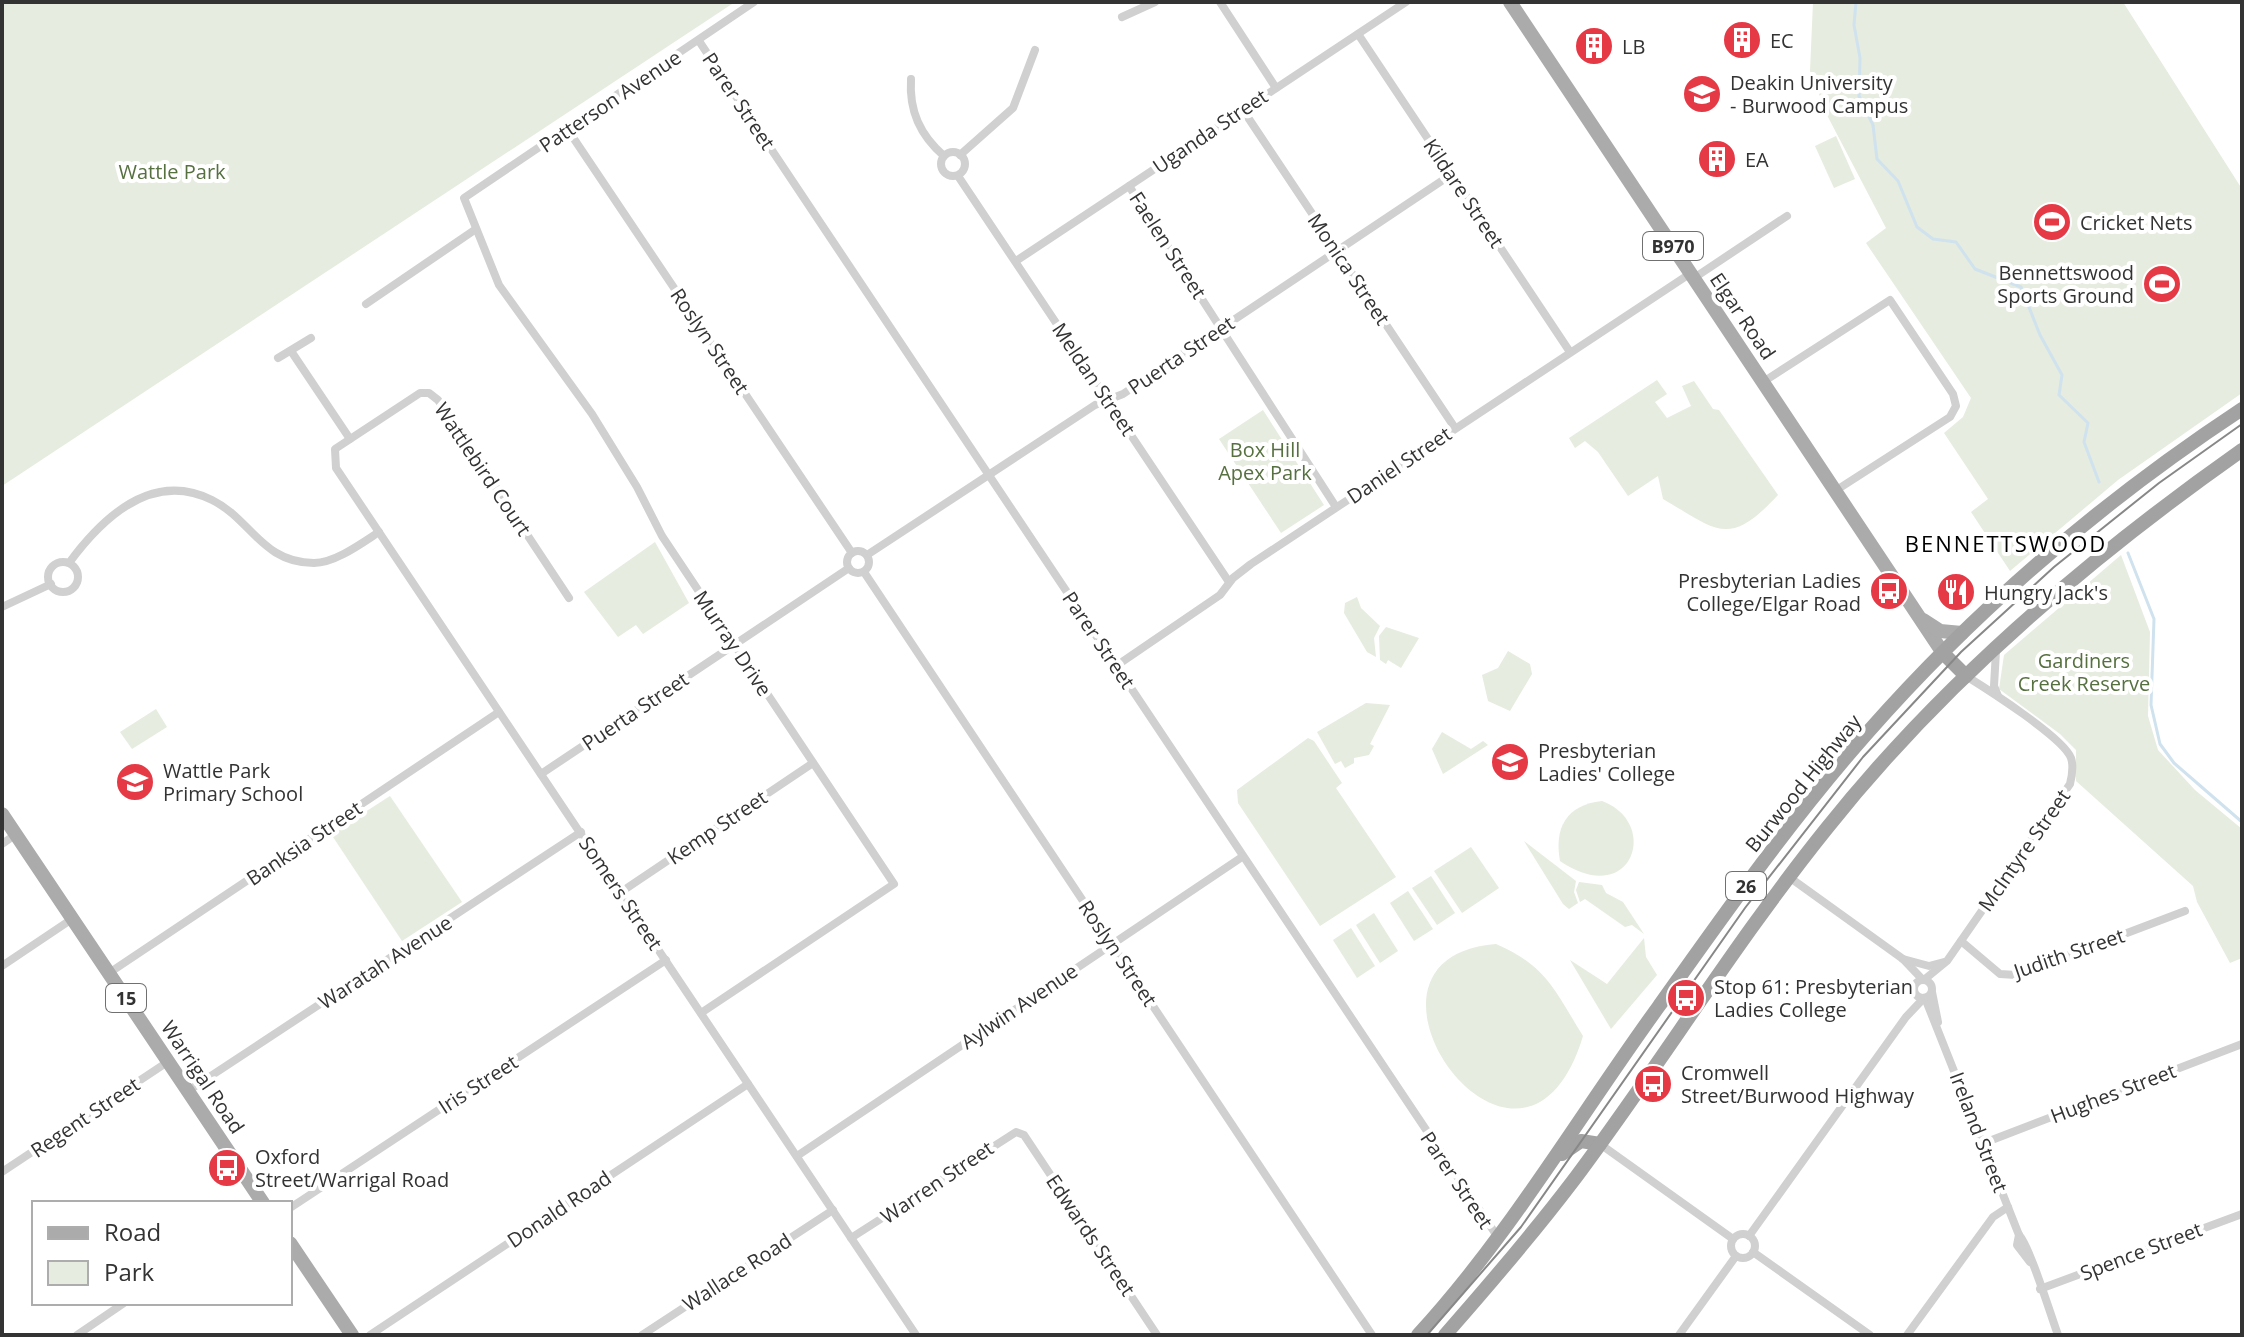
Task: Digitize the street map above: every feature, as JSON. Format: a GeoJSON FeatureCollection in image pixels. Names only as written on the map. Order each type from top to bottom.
{"type":"FeatureCollection","features":[{"type":"Feature","properties":{"kind":"highway","name":"Burwood Highway"},"geometry":{"type":"LineString","coordinates":[[1418,1335],[1499,1239],[1664,998],[1785,835],[1865,735],[1962,633],[2078,528],[2151,471],[2242,409]]}},
{"type":"Feature","properties":{"kind":"highway","name":"26"},"geometry":{"type":"LineString","coordinates":[[1445,1335],[1513,1258],[1600,1144],[1789,877],[1859,790],[1966,676],[1996,649],[2108,551],[2242,450]]}},
{"type":"Feature","properties":{"kind":"highway"},"geometry":{"type":"LineString","coordinates":[[1943,653],[1966,676]]}},
{"type":"Feature","properties":{"kind":"highway"},"geometry":{"type":"LineString","coordinates":[[1547,1168],[1581,1141],[1600,1144]]}},
{"type":"Feature","properties":{"kind":"highway"},"geometry":{"type":"LineString","coordinates":[[1499,1239],[1513,1258]]}},
{"type":"Feature","properties":{"kind":"main road","name":"Elgar Road"},"geometry":{"type":"LineString","coordinates":[[1510,2],[1943,653]]}},
{"type":"Feature","properties":{"kind":"main road"},"geometry":{"type":"LineString","coordinates":[[1920,618],[1940,631],[1962,633]]}},
{"type":"Feature","properties":{"kind":"main road","name":"Warrigal Road"},"geometry":{"type":"LineString","coordinates":[[2,814],[262,1201]]}},
{"type":"Feature","properties":{"kind":"main road"},"geometry":{"type":"LineString","coordinates":[[292,1246],[352,1335]]}},
{"type":"Feature","properties":{"kind":"street","name":"Patterson Avenue"},"geometry":{"type":"LineString","coordinates":[[464,198],[754,2]]}},
{"type":"Feature","properties":{"kind":"street"},"geometry":{"type":"LineString","coordinates":[[1122,17],[1155,2]]}},
{"type":"Feature","properties":{"kind":"street"},"geometry":{"type":"LineString","coordinates":[[1220,2],[1276,88]]}},
{"type":"Feature","properties":{"kind":"street","name":"Uganda Street"},"geometry":{"type":"LineString","coordinates":[[1016,261],[1406,2]]}},
{"type":"Feature","properties":{"kind":"street","name":"Kildare Street"},"geometry":{"type":"LineString","coordinates":[[1358,34],[1570,352]]}},
{"type":"Feature","properties":{"kind":"street","name":"Parer Street"},"geometry":{"type":"LineString","coordinates":[[699,41],[1499,1239]]}},
{"type":"Feature","properties":{"kind":"street"},"geometry":{"type":"LineString","coordinates":[[960,155],[1013,108],[1035,50]]}},
{"type":"Feature","properties":{"kind":"street"},"geometry":{"type":"LineString","coordinates":[[911,79],[910,98],[914,118],[926,139],[944,156]]}},
{"type":"Feature","properties":{"kind":"street","name":"Monica Street"},"geometry":{"type":"LineString","coordinates":[[1243,110],[1455,428]]}},
{"type":"Feature","properties":{"kind":"street","name":"Roslyn Street"},"geometry":{"type":"LineString","coordinates":[[568,130],[852,553]]}},
{"type":"Feature","properties":{"kind":"street"},"geometry":{"type":"LineString","coordinates":[[950,153],[960,155],[965,166],[958,176],[950,176],[943,171],[941,163],[944,156],[950,153]]}},
{"type":"Feature","properties":{"kind":"street","name":"Puerta Street"},"geometry":{"type":"LineString","coordinates":[[867,555],[988,474],[1107,400],[1123,394],[1452,174]]}},
{"type":"Feature","properties":{"kind":"street","name":"Meldan Street"},"geometry":{"type":"LineString","coordinates":[[958,176],[1229,582]]}},
{"type":"Feature","properties":{"kind":"street","name":"Faelen Street"},"geometry":{"type":"LineString","coordinates":[[1129,186],[1336,507]]}},
{"type":"Feature","properties":{"kind":"street","name":"Murray Drive"},"geometry":{"type":"LineString","coordinates":[[464,198],[499,285],[592,414],[637,487],[662,536],[894,884],[701,1013]]}},
{"type":"Feature","properties":{"kind":"street","name":"Daniel Street"},"geometry":{"type":"LineString","coordinates":[[1116,666],[1220,595],[1229,582],[1336,507],[1570,352],[1787,216]]}},
{"type":"Feature","properties":{"kind":"street"},"geometry":{"type":"LineString","coordinates":[[366,304],[476,229]]}},
{"type":"Feature","properties":{"kind":"street"},"geometry":{"type":"LineString","coordinates":[[1763,382],[1890,300],[1953,394],[1956,406],[1950,417],[1835,491]]}},
{"type":"Feature","properties":{"kind":"street"},"geometry":{"type":"LineString","coordinates":[[278,358],[311,338]]}},
{"type":"Feature","properties":{"kind":"street"},"geometry":{"type":"LineString","coordinates":[[291,351],[350,439]]}},
{"type":"Feature","properties":{"kind":"street","name":"Wattlebird Court"},"geometry":{"type":"LineString","coordinates":[[335,449],[420,393],[429,393],[438,400],[569,598]]}},
{"type":"Feature","properties":{"kind":"street","name":"Somers Street"},"geometry":{"type":"LineString","coordinates":[[335,449],[336,468],[915,1335]]}},
{"type":"Feature","properties":{"kind":"street"},"geometry":{"type":"LineString","coordinates":[[69,563],[78,572],[76,584],[63,592],[51,584],[48,575],[52,567],[69,563],[97,526],[157,492],[181,492],[213,500],[273,554],[304,562],[316,564],[379,532]]}},
{"type":"Feature","properties":{"kind":"street"},"geometry":{"type":"LineString","coordinates":[[862,551],[867,555],[869,566],[864,572],[857,573],[849,568],[847,561],[852,553],[862,551]]}},
{"type":"Feature","properties":{"kind":"street","name":"Puerta Street"},"geometry":{"type":"LineString","coordinates":[[541,774],[849,568]]}},
{"type":"Feature","properties":{"kind":"street","name":"Roslyn Street"},"geometry":{"type":"LineString","coordinates":[[864,572],[1372,1335]]}},
{"type":"Feature","properties":{"kind":"street"},"geometry":{"type":"LineString","coordinates":[[2,607],[51,584]]}},
{"type":"Feature","properties":{"kind":"street"},"geometry":{"type":"LineString","coordinates":[[1996,649],[1994,686],[1998,697]]}},
{"type":"Feature","properties":{"kind":"street","name":"McIntyre Street"},"geometry":{"type":"LineString","coordinates":[[1924,988],[1947,961],[2070,784],[2073,773],[2071,757],[2057,741],[1966,676]]}},
{"type":"Feature","properties":{"kind":"street","name":"Banksia Street"},"geometry":{"type":"LineString","coordinates":[[109,973],[499,712]]}},
{"type":"Feature","properties":{"kind":"street","name":"Kemp Street"},"geometry":{"type":"LineString","coordinates":[[621,892],[813,763]]}},
{"type":"Feature","properties":{"kind":"street","name":"Waratah Avenue"},"geometry":{"type":"LineString","coordinates":[[188,1091],[581,832]]}},
{"type":"Feature","properties":{"kind":"street"},"geometry":{"type":"LineString","coordinates":[[2,844],[15,835]]}},
{"type":"Feature","properties":{"kind":"street","name":"Aylwin Avenue"},"geometry":{"type":"LineString","coordinates":[[797,1156],[1242,857]]}},
{"type":"Feature","properties":{"kind":"street","name":"Ireland Street"},"geometry":{"type":"LineString","coordinates":[[1789,877],[1903,959],[1924,988],[2019,1235],[2026,1243],[2030,1262],[2058,1335]]}},
{"type":"Feature","properties":{"kind":"street","name":"Judith Street"},"geometry":{"type":"LineString","coordinates":[[1961,941],[2000,974],[2016,975],[2185,911]]}},
{"type":"Feature","properties":{"kind":"street"},"geometry":{"type":"LineString","coordinates":[[2,966],[72,919]]}},
{"type":"Feature","properties":{"kind":"street"},"geometry":{"type":"LineString","coordinates":[[1903,959],[1929,966],[1947,961]]}},
{"type":"Feature","properties":{"kind":"street","name":"Iris Street"},"geometry":{"type":"LineString","coordinates":[[292,1207],[666,960]]}},
{"type":"Feature","properties":{"kind":"street"},"geometry":{"type":"LineString","coordinates":[[1749,1236],[1924,988]]}},
{"type":"Feature","properties":{"kind":"street","name":"Ireland Street"},"geometry":{"type":"LineString","coordinates":[[1924,988],[1931,1017],[1939,1029]]}},
{"type":"Feature","properties":{"kind":"street"},"geometry":{"type":"LineString","coordinates":[[1906,1017],[1919,1013],[1931,1017]]}},
{"type":"Feature","properties":{"kind":"street","name":"Hughes Street"},"geometry":{"type":"LineString","coordinates":[[1984,1143],[2242,1044]]}},
{"type":"Feature","properties":{"kind":"street","name":"Regent Street"},"geometry":{"type":"LineString","coordinates":[[2,1172],[169,1061]]}},
{"type":"Feature","properties":{"kind":"street","name":"Donald Road"},"geometry":{"type":"LineString","coordinates":[[370,1335],[748,1084]]}},
{"type":"Feature","properties":{"kind":"street","name":"Warren Street"},"geometry":{"type":"LineString","coordinates":[[851,1238],[1007,1135],[1016,1132],[1024,1135]]}},
{"type":"Feature","properties":{"kind":"street","name":"Edwards Street"},"geometry":{"type":"LineString","coordinates":[[1024,1135],[1157,1335]]}},
{"type":"Feature","properties":{"kind":"street"},"geometry":{"type":"LineString","coordinates":[[1600,1144],[1733,1239]]}},
{"type":"Feature","properties":{"kind":"street"},"geometry":{"type":"LineString","coordinates":[[1907,1335],[1993,1217],[2008,1207]]}},
{"type":"Feature","properties":{"kind":"street","name":"Wallace Road"},"geometry":{"type":"LineString","coordinates":[[642,1335],[833,1210]]}},
{"type":"Feature","properties":{"kind":"street","name":"Spence Street"},"geometry":{"type":"LineString","coordinates":[[2040,1289],[2242,1214]]}},
{"type":"Feature","properties":{"kind":"street"},"geometry":{"type":"LineString","coordinates":[[1740,1235],[1749,1236],[1754,1243],[1753,1252],[1746,1257],[1736,1256],[1731,1249],[1733,1239],[1740,1235]]}},
{"type":"Feature","properties":{"kind":"street"},"geometry":{"type":"LineString","coordinates":[[1753,1252],[1870,1335]]}},
{"type":"Feature","properties":{"kind":"street"},"geometry":{"type":"LineString","coordinates":[[1679,1335],[1736,1256]]}},
{"type":"Feature","properties":{"kind":"street"},"geometry":{"type":"LineString","coordinates":[[77,1335],[121,1305]]}},
{"type":"Feature","properties":{"kind":"green space","name":"Wattle Park"},"geometry":{"type":"Polygon","coordinates":[[[2,2],[735,2],[2,486],[2,2]]]}},
{"type":"Feature","properties":{"kind":"green space"},"geometry":{"type":"Polygon","coordinates":[[[1813,2],[2123,2],[2242,189],[2242,393],[2118,480],[2010,571],[1971,512],[1988,499],[1944,433],[1963,417],[1971,398],[1866,243],[1886,228],[1828,117],[1810,71],[1813,2]]]}},
{"type":"Feature","properties":{"kind":"green space"},"geometry":{"type":"Polygon","coordinates":[[[1836,136],[1855,179],[1834,188],[1815,146],[1836,136]]]}},
{"type":"Feature","properties":{"kind":"green space"},"geometry":{"type":"Polygon","coordinates":[[[1657,380],[1667,394],[1655,402],[1667,418],[1691,406],[1682,386],[1694,381],[1713,409],[1719,410],[1778,495],[1747,523],[1722,529],[1710,526],[1663,499],[1658,476],[1628,496],[1598,452],[1585,441],[1575,448],[1569,438],[1657,380]]]}},
{"type":"Feature","properties":{"kind":"green space","name":"Box Hill Apex Park"},"geometry":{"type":"Polygon","coordinates":[[[1263,410],[1324,505],[1281,533],[1219,439],[1263,410]]]}},
{"type":"Feature","properties":{"kind":"green space"},"geometry":{"type":"Polygon","coordinates":[[[655,542],[689,603],[643,634],[636,625],[618,637],[584,592],[655,542]]]}},
{"type":"Feature","properties":{"kind":"green space","name":"Gardiners Creek Reserve"},"geometry":{"type":"Polygon","coordinates":[[[2121,555],[2150,632],[2148,716],[2158,750],[2195,790],[2242,829],[2242,958],[2230,963],[2197,902],[2193,886],[2076,781],[2076,750],[2060,734],[1999,689],[2004,655],[2121,555]]]}},
{"type":"Feature","properties":{"kind":"green space"},"geometry":{"type":"Polygon","coordinates":[[[1357,597],[1361,608],[1380,626],[1374,638],[1376,657],[1367,652],[1344,613],[1345,603],[1357,597]]]}},
{"type":"Feature","properties":{"kind":"green space"},"geometry":{"type":"Polygon","coordinates":[[[1386,627],[1419,638],[1401,668],[1388,660],[1386,664],[1380,660],[1379,636],[1386,627]]]}},
{"type":"Feature","properties":{"kind":"green space"},"geometry":{"type":"Polygon","coordinates":[[[1508,651],[1530,664],[1532,674],[1510,711],[1488,701],[1482,675],[1498,668],[1508,651]]]}},
{"type":"Feature","properties":{"kind":"green space"},"geometry":{"type":"Polygon","coordinates":[[[1366,703],[1390,705],[1370,744],[1374,746],[1369,755],[1354,758],[1354,763],[1345,768],[1341,761],[1335,764],[1317,732],[1366,703]]]}},
{"type":"Feature","properties":{"kind":"green space"},"geometry":{"type":"Polygon","coordinates":[[[156,709],[167,727],[132,749],[120,732],[156,709]]]}},
{"type":"Feature","properties":{"kind":"green space"},"geometry":{"type":"Polygon","coordinates":[[[1442,732],[1471,749],[1483,741],[1488,745],[1443,774],[1432,749],[1442,732]]]}},
{"type":"Feature","properties":{"kind":"green space"},"geometry":{"type":"Polygon","coordinates":[[[1308,738],[1314,741],[1342,783],[1336,788],[1396,877],[1320,926],[1238,803],[1237,790],[1308,738]]]}},
{"type":"Feature","properties":{"kind":"green space"},"geometry":{"type":"Polygon","coordinates":[[[390,796],[462,902],[402,941],[331,834],[390,796]]]}},
{"type":"Feature","properties":{"kind":"green space"},"geometry":{"type":"Polygon","coordinates":[[[1602,801],[1620,812],[1630,827],[1634,843],[1630,858],[1620,869],[1605,875],[1585,873],[1560,861],[1559,849],[1561,829],[1571,813],[1579,807],[1602,801]]]}},
{"type":"Feature","properties":{"kind":"green space"},"geometry":{"type":"Polygon","coordinates":[[[1524,841],[1576,881],[1574,892],[1578,903],[1569,909],[1563,904],[1524,841]]]}},
{"type":"Feature","properties":{"kind":"green space"},"geometry":{"type":"Polygon","coordinates":[[[1471,847],[1499,888],[1462,913],[1434,871],[1471,847]]]}},
{"type":"Feature","properties":{"kind":"green space"},"geometry":{"type":"Polygon","coordinates":[[[1431,876],[1455,913],[1437,925],[1412,888],[1431,876]]]}},
{"type":"Feature","properties":{"kind":"green space"},"geometry":{"type":"Polygon","coordinates":[[[1579,882],[1602,885],[1606,893],[1623,902],[1644,934],[1632,925],[1625,927],[1585,899],[1580,902],[1576,890],[1579,882]]]}},
{"type":"Feature","properties":{"kind":"green space"},"geometry":{"type":"Polygon","coordinates":[[[1408,891],[1433,929],[1414,941],[1390,903],[1408,891]]]}},
{"type":"Feature","properties":{"kind":"green space"},"geometry":{"type":"Polygon","coordinates":[[[1374,913],[1398,951],[1380,963],[1356,925],[1374,913]]]}},
{"type":"Feature","properties":{"kind":"green space"},"geometry":{"type":"Polygon","coordinates":[[[1351,928],[1375,966],[1357,978],[1333,940],[1351,928]]]}},
{"type":"Feature","properties":{"kind":"green space"},"geometry":{"type":"Polygon","coordinates":[[[1644,938],[1646,957],[1657,975],[1611,1029],[1570,960],[1607,984],[1644,938]]]}},
{"type":"Feature","properties":{"kind":"green space"},"geometry":{"type":"Polygon","coordinates":[[[1496,944],[1539,971],[1557,993],[1583,1036],[1555,1090],[1519,1108],[1483,1099],[1451,1071],[1431,1032],[1427,993],[1447,960],[1496,944]]]}},
{"type":"Feature","properties":{"kind":"waterway"},"geometry":{"type":"LineString","coordinates":[[1856,2],[1854,25],[1860,58],[1859,96],[1873,125],[1877,159],[1898,181],[1917,227],[1933,239],[1956,242],[1975,269],[2021,287],[2040,335],[2062,375],[2059,395],[2088,423],[2084,442],[2099,482]]}},
{"type":"Feature","properties":{"kind":"waterway"},"geometry":{"type":"LineString","coordinates":[[2128,553],[2154,619],[2151,705],[2160,744],[2174,763],[2242,822]]}},
{"type":"Feature","properties":{"kind":"tram line"},"geometry":{"type":"LineString","coordinates":[[1427,1335],[1521,1227],[1745,908],[1863,757],[1961,652],[2054,567],[2159,483],[2242,424]]}},
{"type":"Feature","properties":{"kind":"place","name":"EC"},"geometry":{"type":"Point","coordinates":[1742,40]}},
{"type":"Feature","properties":{"kind":"place","name":"LB"},"geometry":{"type":"Point","coordinates":[1594,46]}},
{"type":"Feature","properties":{"kind":"place","name":"Deakin University - Burwood Campus"},"geometry":{"type":"Point","coordinates":[1702,94]}},
{"type":"Feature","properties":{"kind":"place","name":"EA"},"geometry":{"type":"Point","coordinates":[1717,159]}},
{"type":"Feature","properties":{"kind":"place","name":"Cricket Nets"},"geometry":{"type":"Point","coordinates":[2052,222]}},
{"type":"Feature","properties":{"kind":"place","name":"Bennettswood Sports Ground"},"geometry":{"type":"Point","coordinates":[2162,284]}},
{"type":"Feature","properties":{"kind":"place","name":"Presbyterian Ladies College/Elgar Road"},"geometry":{"type":"Point","coordinates":[1889,591]}},
{"type":"Feature","properties":{"kind":"place","name":"Hungry Jack's"},"geometry":{"type":"Point","coordinates":[1956,592]}},
{"type":"Feature","properties":{"kind":"place","name":"Presbyterian Ladies' College"},"geometry":{"type":"Point","coordinates":[1510,762]}},
{"type":"Feature","properties":{"kind":"place","name":"Wattle Park Primary School"},"geometry":{"type":"Point","coordinates":[135,782]}},
{"type":"Feature","properties":{"kind":"place","name":"Stop 61: Presbyterian Ladies College"},"geometry":{"type":"Point","coordinates":[1686,998]}},
{"type":"Feature","properties":{"kind":"place","name":"Cromwell Street/Burwood Highway"},"geometry":{"type":"Point","coordinates":[1653,1084]}},
{"type":"Feature","properties":{"kind":"place","name":"Oxford Street/Warrigal Road"},"geometry":{"type":"Point","coordinates":[227,1168]}},
{"type":"Feature","properties":{"kind":"district","name":"BENNETTSWOOD"},"geometry":{"type":"Point","coordinates":[2006,543]}}]}
